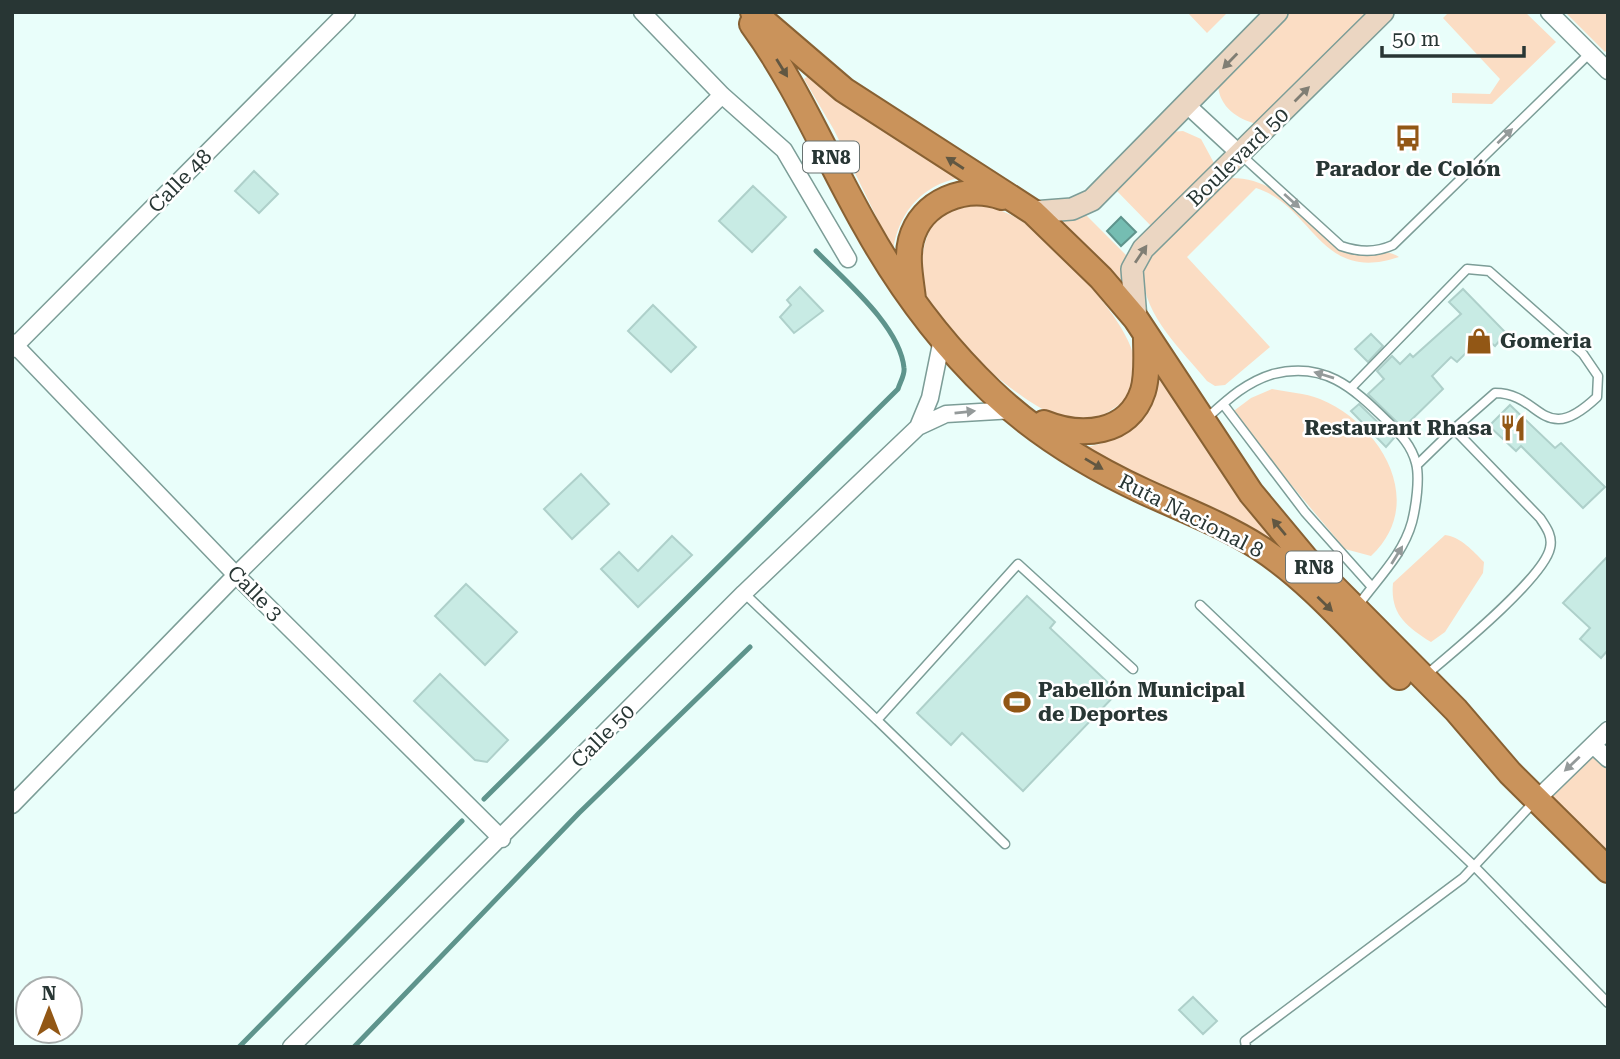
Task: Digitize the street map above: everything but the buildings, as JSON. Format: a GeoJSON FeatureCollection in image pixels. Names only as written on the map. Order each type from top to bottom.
{"type":"FeatureCollection","features":[{"type":"Feature","properties":{"kind":"highway","name":"Ruta Nacional 8"},"geometry":{"type":"LineString","coordinates":[[743,12],[792,84],[864,225],[914,305],[942,340],[992,392],[1060,444],[1111,475],[1223,527],[1260,548],[1291,571],[1438,715],[1510,773]]}},
{"type":"Feature","properties":{"kind":"highway","name":"Ruta Nacional 8"},"geometry":{"type":"LineString","coordinates":[[753,12],[844,90],[1023,206],[1101,278],[1141,328],[1251,493],[1306,558],[1423,677],[1510,773],[1608,870]]}},
{"type":"Feature","properties":{"kind":"highway","name":"Ruta Nacional 8"},"geometry":{"type":"LineString","coordinates":[[914,305],[910,243],[915,228],[926,214],[953,195],[972,192],[990,192],[1023,206]]}},
{"type":"Feature","properties":{"kind":"highway","name":"Ruta Nacional 8"},"geometry":{"type":"LineString","coordinates":[[1016,411],[1069,432],[1087,433],[1123,421],[1136,407],[1143,390],[1141,328]]}},
{"type":"Feature","properties":{"kind":"main road"},"geometry":{"type":"LineString","coordinates":[[1023,206],[1083,207],[1277,12]]}},
{"type":"Feature","properties":{"kind":"main road","name":"Boulevard 50"},"geometry":{"type":"LineString","coordinates":[[1141,328],[1131,283],[1136,258],[1383,12]]}},
{"type":"Feature","properties":{"kind":"street","name":"Calle 48"},"geometry":{"type":"LineString","coordinates":[[13,346],[347,12]]}},
{"type":"Feature","properties":{"kind":"street"},"geometry":{"type":"LineString","coordinates":[[642,12],[722,95],[785,150],[848,259]]}},
{"type":"Feature","properties":{"kind":"street"},"geometry":{"type":"LineString","coordinates":[[1549,12],[1608,71]]}},
{"type":"Feature","properties":{"kind":"street"},"geometry":{"type":"LineString","coordinates":[[12,805],[236,575],[722,95]]}},
{"type":"Feature","properties":{"kind":"street"},"geometry":{"type":"LineString","coordinates":[[1187,105],[1241,155]]}},
{"type":"Feature","properties":{"kind":"street","name":"Calle 50"},"geometry":{"type":"LineString","coordinates":[[918,427],[930,398],[942,340]]}},
{"type":"Feature","properties":{"kind":"street","name":"Calle 3"},"geometry":{"type":"LineString","coordinates":[[13,346],[236,575],[502,839]]}},
{"type":"Feature","properties":{"kind":"street","name":"Calle 50"},"geometry":{"type":"LineString","coordinates":[[291,1047],[502,839],[744,593],[918,427],[946,414],[1016,411]]}},
{"type":"Feature","properties":{"kind":"street"},"geometry":{"type":"LineString","coordinates":[[1537,799],[1608,730]]}},
{"type":"Feature","properties":{"kind":"street"},"geometry":{"type":"LineString","coordinates":[[1593,745],[1608,759]]}},
{"type":"Feature","properties":{"kind":"lane"},"geometry":{"type":"LineString","coordinates":[[1241,155],[1341,246],[1360,251],[1386,248],[1590,53]]}},
{"type":"Feature","properties":{"kind":"lane"},"geometry":{"type":"LineString","coordinates":[[1352,387],[1467,270],[1489,271],[1583,354],[1598,376],[1597,397],[1579,414],[1558,419],[1541,417],[1511,393],[1495,393],[1417,465]]}},
{"type":"Feature","properties":{"kind":"lane"},"geometry":{"type":"LineString","coordinates":[[1202,422],[1240,389],[1273,374],[1313,371],[1352,387],[1407,442],[1417,465],[1412,521],[1404,543],[1356,609]]}},
{"type":"Feature","properties":{"kind":"lane"},"geometry":{"type":"LineString","coordinates":[[1223,404],[1305,512],[1372,587]]}},
{"type":"Feature","properties":{"kind":"lane"},"geometry":{"type":"LineString","coordinates":[[1423,677],[1490,621],[1542,565],[1551,544],[1549,533],[1540,518],[1454,429]]}},
{"type":"Feature","properties":{"kind":"lane"},"geometry":{"type":"LineString","coordinates":[[877,720],[1018,564],[1133,669]]}},
{"type":"Feature","properties":{"kind":"lane"},"geometry":{"type":"LineString","coordinates":[[744,593],[1006,844]]}},
{"type":"Feature","properties":{"kind":"lane"},"geometry":{"type":"LineString","coordinates":[[1200,604],[1474,866],[1608,1003]]}},
{"type":"Feature","properties":{"kind":"lane"},"geometry":{"type":"LineString","coordinates":[[1244,1045],[1463,878],[1537,799]]}},
{"type":"Feature","properties":{"kind":"shaded area"},"geometry":{"type":"Polygon","coordinates":[[[1187,12],[1228,12],[1207,33],[1187,12]]]}},
{"type":"Feature","properties":{"kind":"shaded area"},"geometry":{"type":"Polygon","coordinates":[[[1290,12],[1369,12],[1257,124],[1250,122],[1226,106],[1218,86],[1290,12]]]}},
{"type":"Feature","properties":{"kind":"shaded area"},"geometry":{"type":"Polygon","coordinates":[[[1449,12],[1525,12],[1556,42],[1492,104],[1452,103],[1452,93],[1490,94],[1500,79],[1443,18],[1449,12]]]}},
{"type":"Feature","properties":{"kind":"shaded area"},"geometry":{"type":"Polygon","coordinates":[[[1565,12],[1608,12],[1608,49],[1605,52],[1565,12]]]}},
{"type":"Feature","properties":{"kind":"shaded area"},"geometry":{"type":"Polygon","coordinates":[[[811,74],[968,177],[940,184],[917,200],[901,223],[893,251],[834,130],[804,79],[811,74]]]}},
{"type":"Feature","properties":{"kind":"shaded area"},"geometry":{"type":"Polygon","coordinates":[[[1183,131],[1201,139],[1214,163],[1209,172],[1153,228],[1114,188],[1170,132],[1183,131]]]}},
{"type":"Feature","properties":{"kind":"shaded area"},"geometry":{"type":"Polygon","coordinates":[[[1231,178],[1265,185],[1291,204],[1326,238],[1346,251],[1384,252],[1399,257],[1372,263],[1351,260],[1334,252],[1292,210],[1276,197],[1256,188],[1187,257],[1270,347],[1225,385],[1215,386],[1207,381],[1162,326],[1146,294],[1143,278],[1145,260],[1231,178]]]}},
{"type":"Feature","properties":{"kind":"shaded area"},"geometry":{"type":"Polygon","coordinates":[[[979,204],[1013,216],[1037,233],[1071,265],[1105,304],[1129,342],[1134,358],[1134,374],[1127,399],[1089,420],[1074,421],[1057,416],[1013,390],[990,371],[934,313],[924,297],[921,284],[924,247],[932,226],[945,213],[979,204]]]}},
{"type":"Feature","properties":{"kind":"shaded area"},"geometry":{"type":"Polygon","coordinates":[[[1086,215],[1128,257],[1122,288],[1055,218],[1086,215]]]}},
{"type":"Feature","properties":{"kind":"shaded area"},"geometry":{"type":"Polygon","coordinates":[[[1121,217],[1136,232],[1121,246],[1107,231],[1121,217]]]}},
{"type":"Feature","properties":{"kind":"shaded area"},"geometry":{"type":"Polygon","coordinates":[[[1162,372],[1275,535],[1270,541],[1201,503],[1102,459],[1087,447],[1118,438],[1138,423],[1152,402],[1162,372]]]}},
{"type":"Feature","properties":{"kind":"shaded area"},"geometry":{"type":"Polygon","coordinates":[[[1272,389],[1320,399],[1342,411],[1362,427],[1378,446],[1390,467],[1396,490],[1396,513],[1388,535],[1371,556],[1345,549],[1231,413],[1251,398],[1272,389]]]}},
{"type":"Feature","properties":{"kind":"shaded area"},"geometry":{"type":"Polygon","coordinates":[[[1445,535],[1451,536],[1476,553],[1484,562],[1483,573],[1445,632],[1431,642],[1407,624],[1397,611],[1393,583],[1445,535]]]}},
{"type":"Feature","properties":{"kind":"shaded area"},"geometry":{"type":"Polygon","coordinates":[[[1593,745],[1608,759],[1608,856],[1542,793],[1593,745]]]}},
{"type":"Feature","properties":{"kind":"waterway"},"geometry":{"type":"LineString","coordinates":[[484,799],[898,389],[904,368],[892,336],[869,305],[816,251]]}},
{"type":"Feature","properties":{"kind":"waterway"},"geometry":{"type":"LineString","coordinates":[[354,1047],[579,813],[750,647]]}},
{"type":"Feature","properties":{"kind":"waterway"},"geometry":{"type":"LineString","coordinates":[[239,1047],[462,821]]}},
{"type":"Feature","properties":{"kind":"place","name":"Parador de Colón"},"geometry":{"type":"Point","coordinates":[1408,138]}},
{"type":"Feature","properties":{"kind":"place","name":"Gomeria"},"geometry":{"type":"Point","coordinates":[1479,341]}},
{"type":"Feature","properties":{"kind":"place","name":"Restaurant Rhasa"},"geometry":{"type":"Point","coordinates":[1513,428]}},
{"type":"Feature","properties":{"kind":"place","name":"Pabellón Municipal de Deportes"},"geometry":{"type":"Point","coordinates":[1017,702]}}]}
